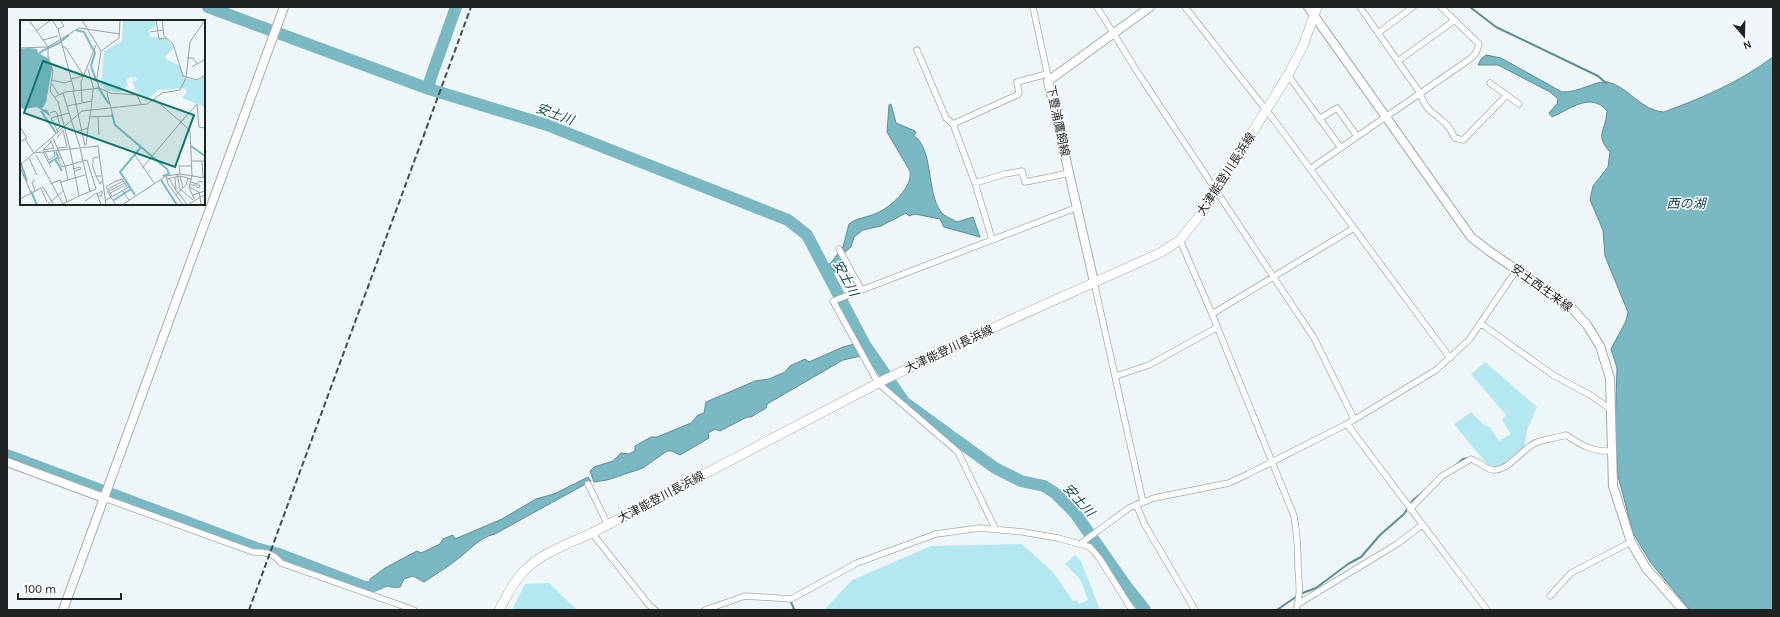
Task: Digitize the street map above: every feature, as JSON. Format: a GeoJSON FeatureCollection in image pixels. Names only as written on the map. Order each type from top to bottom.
{"type":"FeatureCollection","features":[{"type":"Feature","properties":{"kind":"main road"},"geometry":{"type":"LineString","coordinates":[[63,610],[284,7]]}},
{"type":"Feature","properties":{"kind":"main road","name":"下豊浦鷹飼線"},"geometry":{"type":"LineString","coordinates":[[1094,282],[1048,77],[1115,33],[1150,7]]}},
{"type":"Feature","properties":{"kind":"main road","name":"大津能登川長浜線"},"geometry":{"type":"LineString","coordinates":[[499,610],[515,582],[528,566],[546,554],[608,525],[885,380],[1094,282],[1160,253],[1180,240],[1203,211],[1288,75],[1303,46],[1313,9]]}},
{"type":"Feature","properties":{"kind":"main road","name":"安土西生来線"},"geometry":{"type":"LineString","coordinates":[[1313,9],[1456,218],[1471,237],[1571,307],[1587,325],[1600,346],[1610,378],[1613,486],[1631,542],[1646,568],[1683,610]]}},
{"type":"Feature","properties":{"kind":"main road"},"geometry":{"type":"LineString","coordinates":[[7,462],[104,498]]}},
{"type":"Feature","properties":{"kind":"street"},"geometry":{"type":"LineString","coordinates":[[953,124],[1018,95],[1019,93],[1016,82],[1048,77],[1033,7]]}},
{"type":"Feature","properties":{"kind":"street"},"geometry":{"type":"LineString","coordinates":[[1097,7],[1115,33],[1115,37],[1314,338],[1354,419]]}},
{"type":"Feature","properties":{"kind":"street"},"geometry":{"type":"LineString","coordinates":[[1185,7],[1310,169],[1450,358]]}},
{"type":"Feature","properties":{"kind":"street"},"geometry":{"type":"LineString","coordinates":[[1360,7],[1420,93],[1423,102],[1434,116],[1446,124],[1455,138],[1463,140],[1506,96]]}},
{"type":"Feature","properties":{"kind":"street"},"geometry":{"type":"LineString","coordinates":[[1378,33],[1413,7]]}},
{"type":"Feature","properties":{"kind":"street"},"geometry":{"type":"LineString","coordinates":[[1310,169],[1470,59],[1476,52],[1480,44],[1441,7]]}},
{"type":"Feature","properties":{"kind":"street"},"geometry":{"type":"LineString","coordinates":[[1398,61],[1455,20]]}},
{"type":"Feature","properties":{"kind":"street"},"geometry":{"type":"LineString","coordinates":[[918,50],[946,118],[953,124],[975,184],[992,239]]}},
{"type":"Feature","properties":{"kind":"street"},"geometry":{"type":"LineString","coordinates":[[1288,75],[1341,148]]}},
{"type":"Feature","properties":{"kind":"street"},"geometry":{"type":"LineString","coordinates":[[1490,83],[1519,104]]}},
{"type":"Feature","properties":{"kind":"street"},"geometry":{"type":"LineString","coordinates":[[1320,119],[1337,108],[1358,136]]}},
{"type":"Feature","properties":{"kind":"street"},"geometry":{"type":"LineString","coordinates":[[975,184],[1005,174],[1022,171],[1025,182],[1070,174]]}},
{"type":"Feature","properties":{"kind":"street"},"geometry":{"type":"LineString","coordinates":[[995,528],[958,452],[865,360],[833,301],[862,288],[1078,207]]}},
{"type":"Feature","properties":{"kind":"street"},"geometry":{"type":"LineString","coordinates":[[1212,314],[1354,228]]}},
{"type":"Feature","properties":{"kind":"street"},"geometry":{"type":"LineString","coordinates":[[1180,240],[1212,314],[1216,328],[1294,516],[1299,542],[1298,564],[1301,590],[1297,604]]}},
{"type":"Feature","properties":{"kind":"street"},"geometry":{"type":"LineString","coordinates":[[839,249],[862,288]]}},
{"type":"Feature","properties":{"kind":"street"},"geometry":{"type":"LineString","coordinates":[[1082,542],[1136,504],[1229,483],[1272,463],[1347,424],[1436,370],[1469,340],[1517,269]]}},
{"type":"Feature","properties":{"kind":"street"},"geometry":{"type":"LineString","coordinates":[[1094,282],[1143,502]]}},
{"type":"Feature","properties":{"kind":"street"},"geometry":{"type":"LineString","coordinates":[[1480,323],[1553,375],[1592,396],[1610,409]]}},
{"type":"Feature","properties":{"kind":"street"},"geometry":{"type":"LineString","coordinates":[[1116,376],[1149,365],[1216,328]]}},
{"type":"Feature","properties":{"kind":"street"},"geometry":{"type":"LineString","coordinates":[[1347,424],[1487,610]]}},
{"type":"Feature","properties":{"kind":"street"},"geometry":{"type":"LineString","coordinates":[[1410,509],[1442,476],[1471,459],[1481,463],[1488,469],[1495,470],[1506,466],[1535,444],[1566,435],[1588,449],[1600,452],[1611,451]]}},
{"type":"Feature","properties":{"kind":"street"},"geometry":{"type":"LineString","coordinates":[[588,484],[608,525]]}},
{"type":"Feature","properties":{"kind":"street"},"geometry":{"type":"LineString","coordinates":[[104,498],[253,552],[265,552],[277,557],[282,563],[414,610]]}},
{"type":"Feature","properties":{"kind":"street"},"geometry":{"type":"LineString","coordinates":[[1136,504],[1145,525],[1195,610]]}},
{"type":"Feature","properties":{"kind":"street"},"geometry":{"type":"LineString","coordinates":[[1297,604],[1397,544],[1422,525]]}},
{"type":"Feature","properties":{"kind":"street"},"geometry":{"type":"LineString","coordinates":[[705,610],[745,596],[791,600],[849,566],[936,534],[958,530],[995,528],[1082,542],[1090,547],[1100,559],[1132,610]]}},
{"type":"Feature","properties":{"kind":"street"},"geometry":{"type":"LineString","coordinates":[[592,533],[655,610]]}},
{"type":"Feature","properties":{"kind":"street"},"geometry":{"type":"LineString","coordinates":[[1550,596],[1571,573],[1631,542]]}},
{"type":"Feature","properties":{"kind":"shaded area"},"geometry":{"type":"Polygon","coordinates":[[[1485,362],[1537,407],[1527,430],[1524,450],[1507,464],[1496,468],[1486,463],[1454,424],[1471,412],[1484,425],[1490,427],[1499,441],[1511,434],[1502,420],[1506,415],[1471,374],[1485,362]]]}},
{"type":"Feature","properties":{"kind":"shaded area"},"geometry":{"type":"Polygon","coordinates":[[[1022,544],[1053,572],[1073,601],[1077,600],[1079,604],[1088,600],[1080,579],[1065,564],[1075,555],[1081,561],[1100,610],[824,610],[852,580],[931,546],[1022,544]]]}},
{"type":"Feature","properties":{"kind":"shaded area"},"geometry":{"type":"Polygon","coordinates":[[[549,583],[577,610],[512,610],[525,584],[549,583]]]}},
{"type":"Feature","properties":{"kind":"water","name":"西の湖"},"geometry":{"type":"Polygon","coordinates":[[[1486,55],[1501,58],[1562,92],[1574,91],[1598,83],[1607,82],[1622,88],[1648,107],[1656,111],[1664,112],[1734,82],[1773,57],[1773,610],[1690,610],[1651,563],[1633,533],[1618,476],[1615,431],[1617,368],[1611,349],[1626,321],[1628,312],[1605,256],[1603,230],[1590,200],[1593,186],[1608,167],[1610,152],[1605,146],[1602,137],[1607,111],[1601,105],[1587,102],[1552,117],[1549,113],[1557,104],[1558,99],[1550,92],[1498,65],[1478,65],[1481,59],[1486,55]]]}},
{"type":"Feature","properties":{"kind":"water"},"geometry":{"type":"Polygon","coordinates":[[[891,104],[896,123],[915,131],[916,133],[913,135],[920,141],[927,160],[933,193],[941,212],[957,222],[973,217],[980,237],[944,227],[940,219],[915,214],[909,216],[906,213],[881,226],[863,230],[854,237],[851,247],[844,253],[835,273],[828,264],[830,264],[843,247],[849,224],[855,220],[883,210],[905,190],[910,177],[910,171],[887,132],[889,105],[891,104]]]}},
{"type":"Feature","properties":{"kind":"water"},"geometry":{"type":"Polygon","coordinates":[[[858,343],[865,355],[843,360],[767,404],[766,408],[751,417],[747,417],[720,431],[715,429],[708,433],[709,438],[680,455],[672,451],[667,451],[643,468],[607,480],[594,482],[590,471],[594,467],[613,461],[621,453],[629,454],[635,451],[635,446],[651,437],[657,437],[691,423],[698,415],[704,413],[706,402],[755,381],[769,379],[785,372],[790,366],[805,359],[809,362],[843,347],[858,343]]]}},
{"type":"Feature","properties":{"kind":"water"},"geometry":{"type":"Polygon","coordinates":[[[588,477],[591,481],[495,534],[484,538],[451,564],[424,582],[413,576],[404,579],[400,587],[377,585],[369,586],[370,579],[385,568],[417,551],[421,553],[440,544],[443,539],[453,535],[455,539],[502,519],[536,499],[554,494],[588,477]]]}},
{"type":"Feature","properties":{"kind":"waterway","name":"安土川"},"geometry":{"type":"LineString","coordinates":[[208,7],[429,89],[547,125],[788,220],[807,235],[865,345],[904,402],[995,468],[1021,481],[1044,486],[1055,493],[1075,513],[1126,586],[1145,610]]}},
{"type":"Feature","properties":{"kind":"waterway"},"geometry":{"type":"LineString","coordinates":[[429,89],[430,80],[456,7]]}},
{"type":"Feature","properties":{"kind":"waterway"},"geometry":{"type":"LineString","coordinates":[[1470,7],[1496,27],[1598,76],[1606,83]]}},
{"type":"Feature","properties":{"kind":"waterway"},"geometry":{"type":"LineString","coordinates":[[7,455],[259,549],[279,554],[365,587],[371,587],[391,579]]}},
{"type":"Feature","properties":{"kind":"waterway"},"geometry":{"type":"LineString","coordinates":[[1456,465],[1463,459],[1469,458]]}},
{"type":"Feature","properties":{"kind":"waterway"},"geometry":{"type":"LineString","coordinates":[[1277,610],[1300,594],[1316,588],[1348,564],[1361,557],[1380,535],[1404,514],[1413,500],[1423,492]]}},
{"type":"Feature","properties":{"kind":"waterway"},"geometry":{"type":"LineString","coordinates":[[791,602],[794,609],[792,610]]}},
{"type":"Feature","properties":{"kind":"railway"},"geometry":{"type":"LineString","coordinates":[[249,610],[471,7]]}}]}
